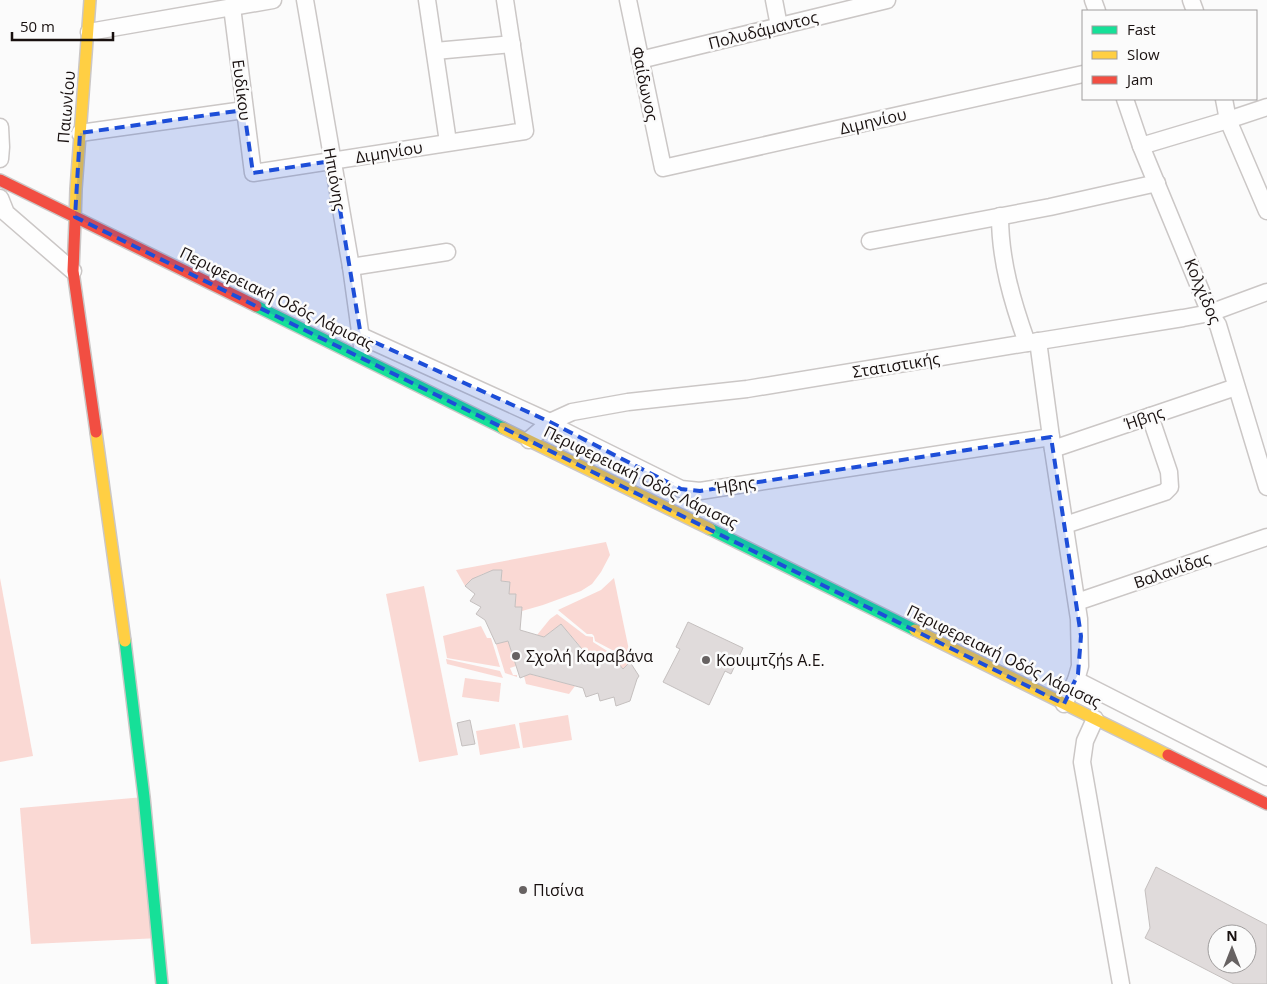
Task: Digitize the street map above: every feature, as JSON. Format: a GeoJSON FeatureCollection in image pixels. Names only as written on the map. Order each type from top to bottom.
{"type":"FeatureCollection","features":[{"type":"Feature","properties":{"kind":"main road","name":"Παιωνίου"},"geometry":{"type":"LineString","coordinates":[[90,0],[80,134],[73,271],[125,635],[144,797],[162,984]]}},
{"type":"Feature","properties":{"kind":"main road","name":"Περιφερειακή Οδός Λάρισας"},"geometry":{"type":"LineString","coordinates":[[0,180],[1267,804]]}},
{"type":"Feature","properties":{"kind":"street"},"geometry":{"type":"LineString","coordinates":[[89,32],[273,0]]}},
{"type":"Feature","properties":{"kind":"street","name":"Ηπιόνης"},"geometry":{"type":"LineString","coordinates":[[305,0],[351,267],[361,336],[362,358]]}},
{"type":"Feature","properties":{"kind":"street"},"geometry":{"type":"LineString","coordinates":[[427,0],[448,142]]}},
{"type":"Feature","properties":{"kind":"street"},"geometry":{"type":"LineString","coordinates":[[435,51],[512,44],[505,0]]}},
{"type":"Feature","properties":{"kind":"street","name":"Φαίδωνος"},"geometry":{"type":"LineString","coordinates":[[628,0],[663,168]]}},
{"type":"Feature","properties":{"kind":"street"},"geometry":{"type":"LineString","coordinates":[[774,0],[779,26]]}},
{"type":"Feature","properties":{"kind":"street","name":"Πολυδάμαντος"},"geometry":{"type":"LineString","coordinates":[[640,60],[887,0]]}},
{"type":"Feature","properties":{"kind":"street","name":"Ευδίκου"},"geometry":{"type":"LineString","coordinates":[[232,7],[253,173]]}},
{"type":"Feature","properties":{"kind":"street","name":"Διμηνίου"},"geometry":{"type":"LineString","coordinates":[[253,173],[526,131],[512,44]]}},
{"type":"Feature","properties":{"kind":"street","name":"Διμηνίου"},"geometry":{"type":"LineString","coordinates":[[663,168],[1082,74]]}},
{"type":"Feature","properties":{"kind":"street","name":"Κολχίδος"},"geometry":{"type":"LineString","coordinates":[[1125,100],[1141,146],[1196,275],[1210,313],[1218,325],[1236,387],[1264,462],[1267,487]]}},
{"type":"Feature","properties":{"kind":"street"},"geometry":{"type":"LineString","coordinates":[[1224,100],[1228,120],[1267,210]]}},
{"type":"Feature","properties":{"kind":"street"},"geometry":{"type":"LineString","coordinates":[[1141,146],[1267,107]]}},
{"type":"Feature","properties":{"kind":"street"},"geometry":{"type":"LineString","coordinates":[[80,134],[244,110]]}},
{"type":"Feature","properties":{"kind":"street"},"geometry":{"type":"LineString","coordinates":[[0,127],[0,159]]}},
{"type":"Feature","properties":{"kind":"street"},"geometry":{"type":"LineString","coordinates":[[870,241],[1157,184]]}},
{"type":"Feature","properties":{"kind":"street"},"geometry":{"type":"LineString","coordinates":[[0,198],[6,213],[73,271]]}},
{"type":"Feature","properties":{"kind":"street"},"geometry":{"type":"LineString","coordinates":[[1000,216],[1000,239],[1004,269],[1017,315],[1033,342],[1052,443],[1077,602],[1081,652],[1080,666],[1076,680],[1064,704]]}},
{"type":"Feature","properties":{"kind":"street"},"geometry":{"type":"LineString","coordinates":[[351,267],[447,252]]}},
{"type":"Feature","properties":{"kind":"street","name":"Στατιστικής"},"geometry":{"type":"LineString","coordinates":[[529,440],[550,422],[572,412],[607,406],[739,391],[1183,318],[1210,313],[1267,292]]}},
{"type":"Feature","properties":{"kind":"street","name":"Ήβης"},"geometry":{"type":"LineString","coordinates":[[361,336],[550,422],[564,431],[682,488],[700,490],[1052,443],[1150,416],[1236,387]]}},
{"type":"Feature","properties":{"kind":"street"},"geometry":{"type":"LineString","coordinates":[[1065,525],[1165,492],[1170,487],[1169,472],[1150,416]]}},
{"type":"Feature","properties":{"kind":"street","name":"Βαλανίδας"},"geometry":{"type":"LineString","coordinates":[[1077,602],[1267,537]]}},
{"type":"Feature","properties":{"kind":"street"},"geometry":{"type":"LineString","coordinates":[[1076,680],[1267,776]]}},
{"type":"Feature","properties":{"kind":"street"},"geometry":{"type":"LineString","coordinates":[[1095,719],[1085,741],[1082,762],[1121,984]]}},
{"type":"Feature","properties":{"kind":"highlighted area"},"geometry":{"type":"Polygon","coordinates":[[[244,110],[253,173],[332,161],[361,336],[550,422],[681,489],[700,491],[1051,437],[1081,636],[1078,674],[1064,704],[75,217],[80,133],[244,110]]]}},
{"type":"Feature","properties":{"kind":"shaded area"},"geometry":{"type":"Polygon","coordinates":[[[606,542],[610,555],[592,584],[581,591],[522,611],[522,608],[515,607],[516,594],[509,594],[510,582],[501,581],[502,570],[482,574],[465,586],[456,570],[606,542]]]}},
{"type":"Feature","properties":{"kind":"shaded area"},"geometry":{"type":"Polygon","coordinates":[[[0,578],[33,756],[0,762],[0,578]]]}},
{"type":"Feature","properties":{"kind":"shaded area"},"geometry":{"type":"Polygon","coordinates":[[[614,578],[631,660],[595,641],[592,634],[587,634],[558,610],[601,590],[614,578]]]}},
{"type":"Feature","properties":{"kind":"shaded area"},"geometry":{"type":"Polygon","coordinates":[[[424,586],[458,755],[419,762],[386,594],[424,586]]]}},
{"type":"Feature","properties":{"kind":"shaded area"},"geometry":{"type":"Polygon","coordinates":[[[557,614],[586,636],[593,637],[593,642],[628,664],[623,669],[614,659],[608,664],[599,653],[594,659],[585,656],[579,648],[580,646],[561,624],[544,637],[537,635],[550,619],[557,614]]]}},
{"type":"Feature","properties":{"kind":"shaded area"},"geometry":{"type":"Polygon","coordinates":[[[481,626],[487,638],[491,638],[500,667],[447,658],[443,636],[481,626]]]}},
{"type":"Feature","properties":{"kind":"shaded area"},"geometry":{"type":"Polygon","coordinates":[[[508,641],[516,666],[510,668],[513,675],[517,675],[517,677],[505,673],[496,644],[508,641]]]}},
{"type":"Feature","properties":{"kind":"shaded area"},"geometry":{"type":"Polygon","coordinates":[[[446,659],[500,671],[503,678],[447,664],[446,659]]]}},
{"type":"Feature","properties":{"kind":"shaded area"},"geometry":{"type":"Polygon","coordinates":[[[533,673],[533,675],[575,686],[569,694],[526,684],[524,676],[533,673]]]}},
{"type":"Feature","properties":{"kind":"shaded area"},"geometry":{"type":"Polygon","coordinates":[[[465,678],[501,683],[499,702],[462,697],[465,678]]]}},
{"type":"Feature","properties":{"kind":"shaded area"},"geometry":{"type":"Polygon","coordinates":[[[568,715],[572,740],[523,748],[519,723],[568,715]]]}},
{"type":"Feature","properties":{"kind":"shaded area"},"geometry":{"type":"Polygon","coordinates":[[[515,724],[520,748],[480,755],[476,731],[515,724]]]}},
{"type":"Feature","properties":{"kind":"shaded area"},"geometry":{"type":"Polygon","coordinates":[[[144,797],[160,938],[31,944],[20,808],[144,797]]]}},
{"type":"Feature","properties":{"kind":"building"},"geometry":{"type":"Polygon","coordinates":[[[493,570],[502,570],[501,581],[510,582],[509,594],[516,594],[515,607],[522,607],[520,630],[544,637],[561,624],[592,661],[599,653],[608,664],[614,658],[623,669],[630,662],[639,676],[630,701],[616,706],[614,697],[600,701],[598,693],[586,697],[583,688],[530,674],[520,678],[508,641],[496,644],[485,620],[476,614],[481,607],[470,601],[475,594],[465,586],[472,579],[493,570]]]}},
{"type":"Feature","properties":{"kind":"building","name":"Κουιμτζήs Α.Ε."},"geometry":{"type":"Polygon","coordinates":[[[688,622],[743,648],[731,674],[725,671],[709,705],[663,682],[680,649],[676,647],[688,622]]]}},
{"type":"Feature","properties":{"kind":"building"},"geometry":{"type":"Polygon","coordinates":[[[470,720],[475,744],[462,746],[457,723],[470,720]]]}},
{"type":"Feature","properties":{"kind":"building"},"geometry":{"type":"Polygon","coordinates":[[[1156,867],[1267,925],[1267,984],[1234,984],[1215,974],[1257,974],[1257,924],[1207,924],[1207,970],[1145,938],[1150,928],[1145,890],[1156,867]]]}},
{"type":"Feature","properties":{"kind":"traffic: fast"},"geometry":{"type":"LineString","coordinates":[[256,306],[503,428]]}},
{"type":"Feature","properties":{"kind":"traffic: fast"},"geometry":{"type":"LineString","coordinates":[[710,529],[915,630]]}},
{"type":"Feature","properties":{"kind":"traffic: fast"},"geometry":{"type":"LineString","coordinates":[[125,641],[144,797],[162,984]]}},
{"type":"Feature","properties":{"kind":"traffic: slow"},"geometry":{"type":"LineString","coordinates":[[75,222],[90,0]]}},
{"type":"Feature","properties":{"kind":"traffic: slow"},"geometry":{"type":"LineString","coordinates":[[503,428],[710,529]]}},
{"type":"Feature","properties":{"kind":"traffic: slow"},"geometry":{"type":"LineString","coordinates":[[96,432],[125,641]]}},
{"type":"Feature","properties":{"kind":"traffic: slow"},"geometry":{"type":"LineString","coordinates":[[915,630],[1168,755]]}},
{"type":"Feature","properties":{"kind":"traffic: jam"},"geometry":{"type":"LineString","coordinates":[[0,180],[256,306]]}},
{"type":"Feature","properties":{"kind":"traffic: jam"},"geometry":{"type":"LineString","coordinates":[[75,222],[73,271],[96,432]]}},
{"type":"Feature","properties":{"kind":"traffic: jam"},"geometry":{"type":"LineString","coordinates":[[1168,755],[1267,804]]}},
{"type":"Feature","properties":{"kind":"place","name":"Σχολή Καραβάνα"},"geometry":{"type":"Point","coordinates":[516,656]}},
{"type":"Feature","properties":{"kind":"place","name":"Κουιμτζήs Α.Ε."},"geometry":{"type":"Point","coordinates":[706,660]}},
{"type":"Feature","properties":{"kind":"place","name":"Πισίνα"},"geometry":{"type":"Point","coordinates":[523,890]}}]}
